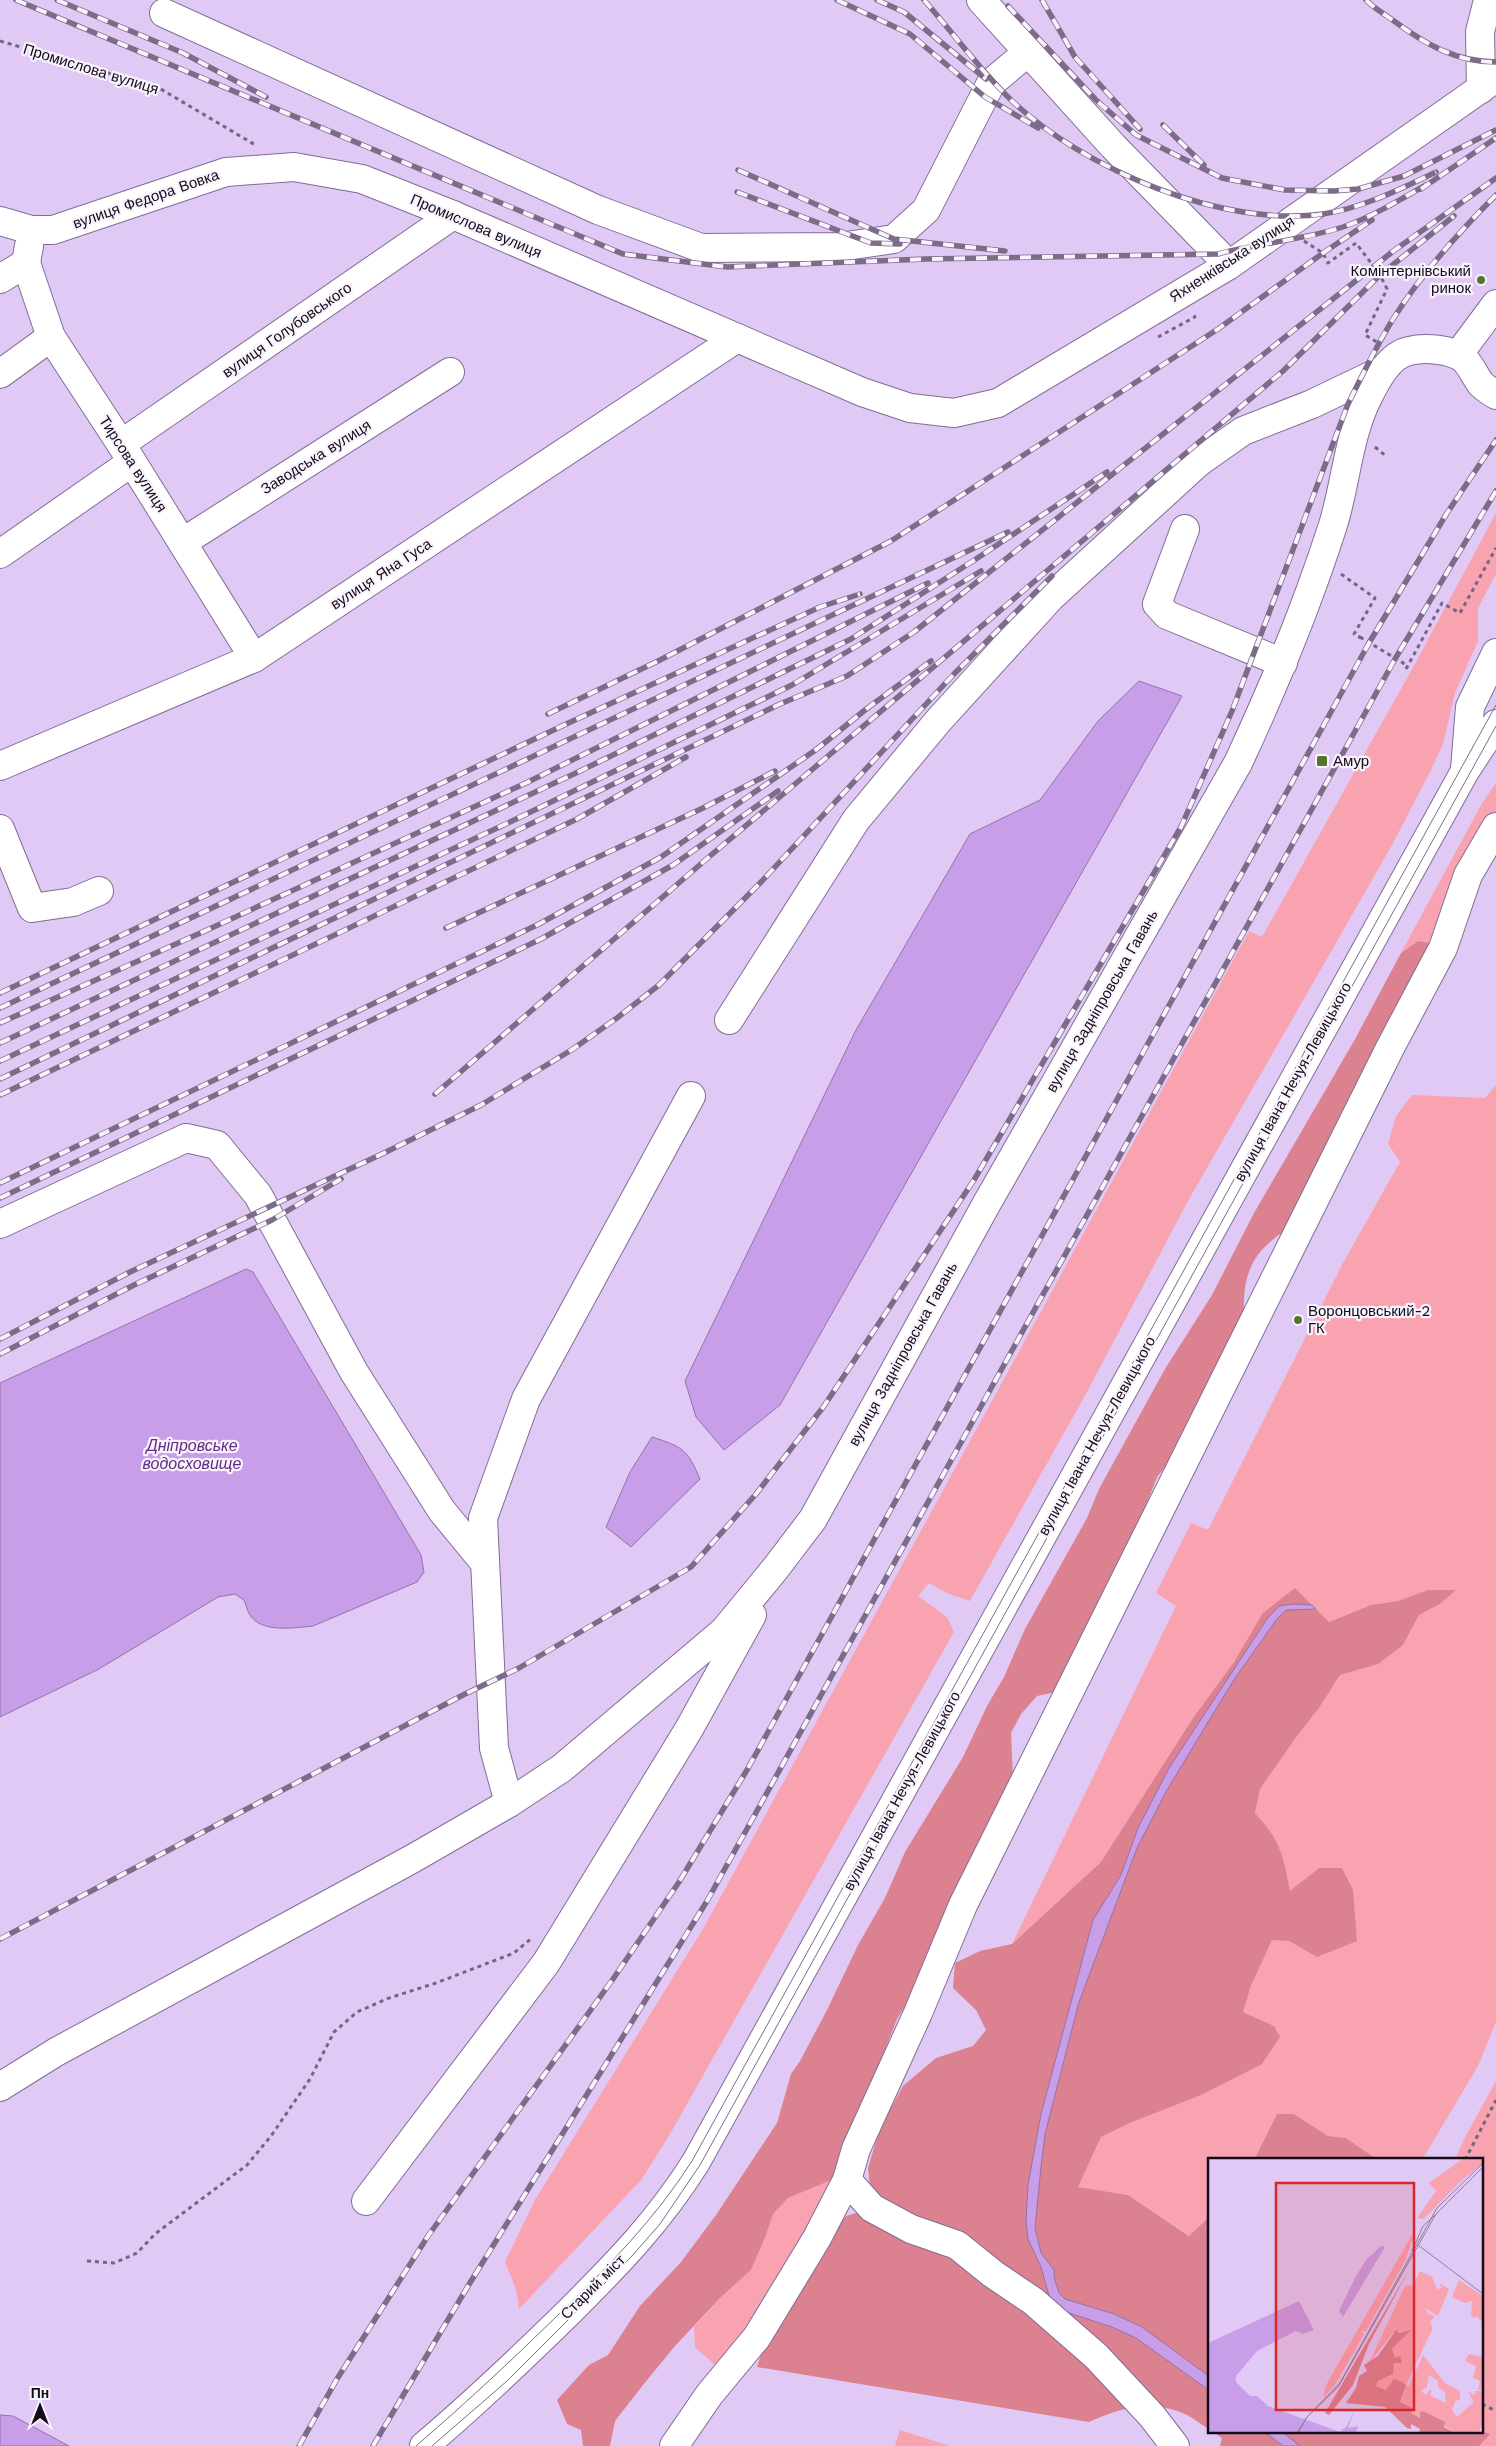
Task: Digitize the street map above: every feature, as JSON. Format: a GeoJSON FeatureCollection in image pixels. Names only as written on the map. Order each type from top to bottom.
{"type":"FeatureCollection","features":[{"type":"Feature","properties":{"kind":"street"},"geometry":{"type":"LineString","coordinates":[[981,0],[1113,146],[1228,265]]}},
{"type":"Feature","properties":{"kind":"street"},"geometry":{"type":"LineString","coordinates":[[1488,0],[1480,32],[1489,84]]}},
{"type":"Feature","properties":{"kind":"street"},"geometry":{"type":"LineString","coordinates":[[164,13],[598,210],[701,248],[839,247],[894,239],[926,210],[991,83],[1028,52]]}},
{"type":"Feature","properties":{"kind":"street","name":"Яхненківська вулиця"},"geometry":{"type":"LineString","coordinates":[[954,413],[998,403],[1228,265],[1348,184],[1489,84]]}},
{"type":"Feature","properties":{"kind":"street","name":"Промислова вулиця"},"geometry":{"type":"LineString","coordinates":[[294,167],[362,179],[453,215],[862,392],[910,408],[954,413]]}},
{"type":"Feature","properties":{"kind":"street","name":"вулиця Федора Вовка"},"geometry":{"type":"LineString","coordinates":[[0,221],[31,230],[52,230],[73,225],[226,172],[294,167]]}},
{"type":"Feature","properties":{"kind":"street","name":"вулиця Голубовського"},"geometry":{"type":"LineString","coordinates":[[0,554],[127,453],[453,215]]}},
{"type":"Feature","properties":{"kind":"street"},"geometry":{"type":"LineString","coordinates":[[0,279],[26,263],[31,230]]}},
{"type":"Feature","properties":{"kind":"street","name":"Тирсова вулиця"},"geometry":{"type":"LineString","coordinates":[[26,263],[51,337],[127,453],[254,658]]}},
{"type":"Feature","properties":{"kind":"street"},"geometry":{"type":"LineString","coordinates":[[1458,355],[1496,304]]}},
{"type":"Feature","properties":{"kind":"street"},"geometry":{"type":"LineString","coordinates":[[0,374],[51,337]]}},
{"type":"Feature","properties":{"kind":"street","name":"вулиця Яна Гуса"},"geometry":{"type":"LineString","coordinates":[[0,766],[254,658],[737,338]]}},
{"type":"Feature","properties":{"kind":"street"},"geometry":{"type":"LineString","coordinates":[[729,1020],[856,820],[938,720],[1056,592],[1199,462],[1243,431],[1312,404],[1391,363],[1408,351],[1434,349],[1458,355],[1465,360],[1482,385],[1496,396]]}},
{"type":"Feature","properties":{"kind":"street","name":"вулиця Задніпровська Гавань"},"geometry":{"type":"LineString","coordinates":[[0,2087],[56,2052],[403,1864],[508,1803],[562,1768],[724,1631],[775,1569],[813,1519],[987,1203],[1238,763],[1283,663],[1334,522],[1349,451],[1364,406],[1391,363]]}},
{"type":"Feature","properties":{"kind":"street","name":"Заводська вулиця"},"geometry":{"type":"LineString","coordinates":[[183,542],[450,372]]}},
{"type":"Feature","properties":{"kind":"street"},"geometry":{"type":"LineString","coordinates":[[1185,529],[1157,604],[1167,615],[1283,663]]}},
{"type":"Feature","properties":{"kind":"street","name":"вулиця Івана Нечуя-Левицького"},"geometry":{"type":"LineString","coordinates":[[1465,770],[1470,707],[1496,653]]}},
{"type":"Feature","properties":{"kind":"street"},"geometry":{"type":"LineString","coordinates":[[1470,707],[1496,688]]}},
{"type":"Feature","properties":{"kind":"street","name":"вулиця Івана Нечуя-Левицького"},"geometry":{"type":"LineString","coordinates":[[730,2102],[1465,770],[1496,724]]}},
{"type":"Feature","properties":{"kind":"street"},"geometry":{"type":"LineString","coordinates":[[1465,770],[1496,744]]}},
{"type":"Feature","properties":{"kind":"street"},"geometry":{"type":"LineString","coordinates":[[674,2446],[709,2395],[757,2337],[816,2238],[847,2180],[856,2149],[918,2013],[963,1905],[1391,1046],[1443,948],[1468,875],[1496,827]]}},
{"type":"Feature","properties":{"kind":"street"},"geometry":{"type":"LineString","coordinates":[[0,829],[32,908],[73,902],[99,892]]}},
{"type":"Feature","properties":{"kind":"street"},"geometry":{"type":"LineString","coordinates":[[1056,1754],[1396,1075],[1391,1046]]}},
{"type":"Feature","properties":{"kind":"street"},"geometry":{"type":"LineString","coordinates":[[508,1803],[494,1748],[483,1518],[526,1399],[692,1096]]}},
{"type":"Feature","properties":{"kind":"street"},"geometry":{"type":"LineString","coordinates":[[0,1224],[186,1138],[217,1145],[258,1195],[354,1372],[442,1511],[484,1562]]}},
{"type":"Feature","properties":{"kind":"street"},"geometry":{"type":"LineString","coordinates":[[366,2200],[546,1963],[689,1729],[775,1569]]}},
{"type":"Feature","properties":{"kind":"street","name":"Старий міст"},"geometry":{"type":"LineString","coordinates":[[424,2446],[504,2377],[644,2234],[675,2196],[730,2102]]}},
{"type":"Feature","properties":{"kind":"street"},"geometry":{"type":"LineString","coordinates":[[847,2180],[872,2208],[910,2229],[957,2245],[993,2274],[1033,2301],[1096,2356],[1152,2416],[1175,2446]]}},
{"type":"Feature","properties":{"kind":"path","name":"Промислова вулиця"},"geometry":{"type":"LineString","coordinates":[[0,41],[159,88],[260,148]]}},
{"type":"Feature","properties":{"kind":"path"},"geometry":{"type":"LineString","coordinates":[[1299,216],[1298,238],[1322,253],[1328,263],[1356,243],[1374,267],[1387,289],[1365,335],[1391,363]]}},
{"type":"Feature","properties":{"kind":"path"},"geometry":{"type":"LineString","coordinates":[[1356,584],[1375,598],[1354,634],[1359,639],[1407,668],[1442,603],[1460,613],[1496,548]]}},
{"type":"Feature","properties":{"kind":"path"},"geometry":{"type":"LineString","coordinates":[[87,2261],[114,2263],[137,2253],[155,2234],[247,2165],[271,2136],[310,2079],[334,2032],[357,2012],[389,1998],[436,1983],[514,1953],[538,1933]]}},
{"type":"Feature","properties":{"kind":"path"},"geometry":{"type":"LineString","coordinates":[[1466,2158],[1496,2100]]}},
{"type":"Feature","properties":{"kind":"path"},"geometry":{"type":"LineString","coordinates":[[1484,2405],[1496,2411]]}},
{"type":"Feature","properties":{"kind":"shaded area"},"geometry":{"type":"Polygon","coordinates":[[[1496,513],[1496,574],[1478,608],[1478,641],[1455,693],[1443,744],[1391,847],[1188,1201],[1088,1390],[970,1601],[949,1594],[929,1583],[918,1596],[947,1617],[954,1632],[670,2134],[642,2179],[519,2309],[516,2289],[505,2262],[535,2200],[703,1929],[1249,931],[1262,937],[1416,662],[1496,513]]]}},
{"type":"Feature","properties":{"kind":"shaded area"},"geometry":{"type":"Polygon","coordinates":[[[1496,783],[1496,815],[1436,944],[1418,941],[1401,953],[1481,805],[1496,783]]]}},
{"type":"Feature","properties":{"kind":"shaded area"},"geometry":{"type":"Polygon","coordinates":[[[1418,941],[1436,944],[1296,1224],[1271,1241],[1254,1260],[1246,1284],[1244,1315],[1173,1457],[1157,1477],[1141,1518],[1056,1692],[1037,1696],[1021,1714],[1011,1733],[1013,1778],[920,1982],[897,2019],[834,2179],[788,2198],[773,2214],[751,2270],[721,2297],[675,2346],[643,2385],[615,2421],[610,2446],[583,2446],[581,2430],[567,2424],[557,2400],[589,2365],[608,2355],[640,2306],[681,2262],[716,2215],[777,2123],[791,2074],[800,2061],[858,1945],[885,1898],[905,1852],[963,1757],[987,1706],[1004,1677],[1025,1629],[1087,1518],[1099,1489],[1165,1369],[1212,1295],[1254,1213],[1354,1041],[1401,953],[1418,941]]]}},
{"type":"Feature","properties":{"kind":"shaded area"},"geometry":{"type":"Polygon","coordinates":[[[1496,1085],[1496,2022],[1478,2066],[1423,2158],[1375,2158],[1346,2138],[1328,2136],[1294,2114],[1277,2114],[1255,2158],[1208,2158],[1208,2218],[1190,2236],[1128,2195],[1078,2187],[1101,2137],[1132,2122],[1274,2026],[1243,2012],[1251,1986],[1272,1939],[1289,1941],[1318,1957],[1319,1868],[1290,1892],[1280,1849],[1264,1823],[1255,1813],[1260,1789],[1319,1708],[1340,1675],[1377,1664],[1403,1645],[1419,1615],[1440,1604],[1455,1590],[1428,1590],[1398,1601],[1371,1605],[1329,1622],[1316,1609],[1234,1662],[1193,1718],[1101,1862],[1012,1944],[1176,1606],[1156,1593],[1191,1523],[1208,1530],[1344,1261],[1400,1162],[1388,1144],[1396,1116],[1412,1095],[1485,1098],[1496,1085]]]}},
{"type":"Feature","properties":{"kind":"shaded area"},"geometry":{"type":"Polygon","coordinates":[[[1295,1588],[1329,1622],[1371,1605],[1398,1601],[1428,1590],[1456,1590],[1440,1604],[1419,1615],[1403,1645],[1378,1664],[1340,1675],[1319,1708],[1260,1789],[1255,1813],[1276,1840],[1283,1858],[1290,1891],[1319,1868],[1342,1868],[1353,1890],[1357,1941],[1317,1957],[1289,1941],[1272,1940],[1251,1986],[1243,2012],[1274,2026],[1280,2037],[1262,2064],[1201,2095],[1132,2122],[1101,2137],[1078,2187],[1128,2195],[1189,2236],[1208,2218],[1208,2429],[1184,2413],[1168,2408],[1144,2406],[1111,2413],[1089,2422],[757,2367],[767,2336],[822,2246],[846,2216],[872,2208],[868,2168],[880,2128],[903,2086],[936,2058],[973,2046],[986,2030],[976,2010],[953,1988],[955,1963],[980,1951],[1012,1944],[1101,1862],[1193,1718],[1234,1662],[1263,1613],[1295,1588]]]}},
{"type":"Feature","properties":{"kind":"shaded area"},"geometry":{"type":"Polygon","coordinates":[[[1496,2081],[1496,2446],[1479,2446],[1489,2434],[1484,2432],[1484,2158],[1456,2158],[1465,2137],[1496,2081]]]}},
{"type":"Feature","properties":{"kind":"shaded area"},"geometry":{"type":"Polygon","coordinates":[[[1277,2114],[1294,2114],[1328,2136],[1346,2138],[1375,2158],[1255,2158],[1277,2114]]]}},
{"type":"Feature","properties":{"kind":"shaded area"},"geometry":{"type":"Polygon","coordinates":[[[834,2179],[756,2331],[718,2368],[695,2347],[694,2327],[721,2297],[751,2270],[773,2214],[788,2198],[834,2179]]]}},
{"type":"Feature","properties":{"kind":"shaded area"},"geometry":{"type":"Polygon","coordinates":[[[900,2430],[950,2446],[895,2446],[900,2430]]]}},
{"type":"Feature","properties":{"kind":"shaded area"},"geometry":{"type":"Polygon","coordinates":[[[1484,2432],[1490,2434],[1479,2446],[1220,2446],[1222,2438],[1216,2434],[1484,2434],[1484,2432]]]}},
{"type":"Feature","properties":{"kind":"water"},"geometry":{"type":"Polygon","coordinates":[[[1139,681],[1182,696],[780,1405],[724,1450],[696,1417],[685,1381],[856,1030],[970,834],[1040,800],[1098,721],[1139,681]]]}},
{"type":"Feature","properties":{"kind":"water","name":"Дніпровське водосховище"},"geometry":{"type":"Polygon","coordinates":[[[246,1269],[253,1272],[421,1555],[424,1572],[417,1582],[313,1626],[297,1628],[278,1628],[262,1625],[250,1615],[244,1600],[235,1594],[218,1597],[99,1669],[0,1717],[0,1383],[246,1269]]]}},
{"type":"Feature","properties":{"kind":"water"},"geometry":{"type":"Polygon","coordinates":[[[652,1437],[683,1450],[700,1479],[631,1547],[606,1527],[630,1472],[652,1437]]]}},
{"type":"Feature","properties":{"kind":"water"},"geometry":{"type":"Polygon","coordinates":[[[1293,1604],[1312,1605],[1316,1609],[1286,1610],[1277,1619],[1235,1678],[1208,1722],[1167,1790],[1137,1848],[1079,2002],[1045,2134],[1035,2228],[1041,2253],[1054,2270],[1059,2293],[1065,2299],[1114,2314],[1142,2327],[1208,2376],[1208,2390],[1136,2338],[1112,2327],[1063,2311],[1050,2299],[1041,2267],[1028,2239],[1026,2220],[1028,2185],[1041,2114],[1093,1920],[1121,1875],[1138,1828],[1169,1768],[1267,1619],[1279,1606],[1293,1604]]]}},
{"type":"Feature","properties":{"kind":"water"},"geometry":{"type":"Polygon","coordinates":[[[0,2415],[13,2416],[69,2446],[0,2446],[0,2415]]]}},
{"type":"Feature","properties":{"kind":"water"},"geometry":{"type":"Polygon","coordinates":[[[1268,2434],[1285,2434],[1300,2446],[1283,2446],[1268,2434]]]}},
{"type":"Feature","properties":{"kind":"tram line"},"geometry":{"type":"LineString","coordinates":[[416,2446],[506,2365],[595,2279],[647,2223],[692,2161],[1496,705]]}},
{"type":"Feature","properties":{"kind":"tram line"},"geometry":{"type":"LineString","coordinates":[[432,2446],[507,2381],[631,2257],[660,2224],[700,2165],[1496,726]]}},
{"type":"Feature","properties":{"kind":"railway"},"geometry":{"type":"LineString","coordinates":[[16,0],[623,254],[727,267],[926,259],[1218,254],[1343,227],[1375,213],[1426,185]]}},
{"type":"Feature","properties":{"kind":"railway"},"geometry":{"type":"LineString","coordinates":[[57,0],[183,53],[266,97]]}},
{"type":"Feature","properties":{"kind":"railway"},"geometry":{"type":"LineString","coordinates":[[837,0],[910,34],[985,97],[1038,128]]}},
{"type":"Feature","properties":{"kind":"railway"},"geometry":{"type":"LineString","coordinates":[[877,0],[904,12],[986,79]]}},
{"type":"Feature","properties":{"kind":"railway"},"geometry":{"type":"LineString","coordinates":[[924,0],[977,64],[1011,100],[1041,125],[1076,149],[1115,170],[1156,188],[1199,202],[1242,212],[1284,216],[1323,214],[1367,203],[1436,172]]}},
{"type":"Feature","properties":{"kind":"railway"},"geometry":{"type":"LineString","coordinates":[[1042,0],[1075,57],[1140,129]]}},
{"type":"Feature","properties":{"kind":"railway"},"geometry":{"type":"LineString","coordinates":[[1366,0],[1429,44],[1468,59],[1496,62]]}},
{"type":"Feature","properties":{"kind":"railway"},"geometry":{"type":"LineString","coordinates":[[1008,6],[1096,100],[1136,135],[1222,178],[1285,190],[1334,191],[1358,189],[1404,176],[1496,130]]}},
{"type":"Feature","properties":{"kind":"railway"},"geometry":{"type":"LineString","coordinates":[[1163,125],[1204,165]]}},
{"type":"Feature","properties":{"kind":"railway"},"geometry":{"type":"LineString","coordinates":[[1421,189],[1496,138]]}},
{"type":"Feature","properties":{"kind":"railway"},"geometry":{"type":"LineString","coordinates":[[738,170],[894,239],[1005,251]]}},
{"type":"Feature","properties":{"kind":"railway"},"geometry":{"type":"LineString","coordinates":[[0,1079],[780,704],[847,676],[914,632],[1392,252],[1496,178]]}},
{"type":"Feature","properties":{"kind":"railway"},"geometry":{"type":"LineString","coordinates":[[737,192],[871,243],[900,244]]}},
{"type":"Feature","properties":{"kind":"railway"},"geometry":{"type":"LineString","coordinates":[[0,1939],[463,1695],[519,1668],[691,1567],[756,1494],[824,1406],[974,1180],[1181,827],[1232,711],[1348,404],[1388,327],[1417,284],[1455,238],[1496,195]]}},
{"type":"Feature","properties":{"kind":"railway"},"geometry":{"type":"LineString","coordinates":[[435,1094],[710,856],[1283,371],[1380,275],[1454,216]]}},
{"type":"Feature","properties":{"kind":"railway"},"geometry":{"type":"LineString","coordinates":[[548,714],[658,661],[891,541],[1218,329],[1372,220]]}},
{"type":"Feature","properties":{"kind":"railway"},"geometry":{"type":"LineString","coordinates":[[299,2446],[337,2379],[428,2236],[613,1979],[679,1882],[747,1770],[1369,643],[1447,513],[1496,440]]}},
{"type":"Feature","properties":{"kind":"railway"},"geometry":{"type":"LineString","coordinates":[[0,1043],[578,772],[851,639],[1107,472]]}},
{"type":"Feature","properties":{"kind":"railway"},"geometry":{"type":"LineString","coordinates":[[373,2446],[468,2286],[707,1901],[1395,659],[1496,491]]}},
{"type":"Feature","properties":{"kind":"railway"},"geometry":{"type":"LineString","coordinates":[[0,1008],[1008,532]]}},
{"type":"Feature","properties":{"kind":"railway"},"geometry":{"type":"LineString","coordinates":[[0,1061],[512,821],[792,685],[981,571]]}},
{"type":"Feature","properties":{"kind":"railway"},"geometry":{"type":"LineString","coordinates":[[0,1339],[130,1272],[384,1153],[481,1105],[573,1049],[617,1018],[659,985],[762,881],[953,675],[1052,576]]}},
{"type":"Feature","properties":{"kind":"railway"},"geometry":{"type":"LineString","coordinates":[[0,1023],[528,782],[928,583]]}},
{"type":"Feature","properties":{"kind":"railway"},"geometry":{"type":"LineString","coordinates":[[0,993],[562,726],[820,607],[860,594]]}},
{"type":"Feature","properties":{"kind":"railway"},"geometry":{"type":"LineString","coordinates":[[0,1183],[539,924],[661,857],[817,749],[865,710],[931,661]]}},
{"type":"Feature","properties":{"kind":"railway"},"geometry":{"type":"LineString","coordinates":[[0,1095],[577,819],[686,757]]}},
{"type":"Feature","properties":{"kind":"railway"},"geometry":{"type":"LineString","coordinates":[[446,928],[703,808],[775,771]]}},
{"type":"Feature","properties":{"kind":"railway"},"geometry":{"type":"LineString","coordinates":[[0,1198],[541,939],[673,865],[778,791]]}},
{"type":"Feature","properties":{"kind":"railway"},"geometry":{"type":"LineString","coordinates":[[0,1354],[134,1285],[272,1220],[341,1179]]}},
{"type":"Feature","properties":{"kind":"place","name":"Комінтернівський ринок"},"geometry":{"type":"Point","coordinates":[1481,280]}},
{"type":"Feature","properties":{"kind":"place","name":"Амур"},"geometry":{"type":"Point","coordinates":[1322,761]}},
{"type":"Feature","properties":{"kind":"place","name":"Воронцовський-2 ГК"},"geometry":{"type":"Point","coordinates":[1298,1320]}}]}
